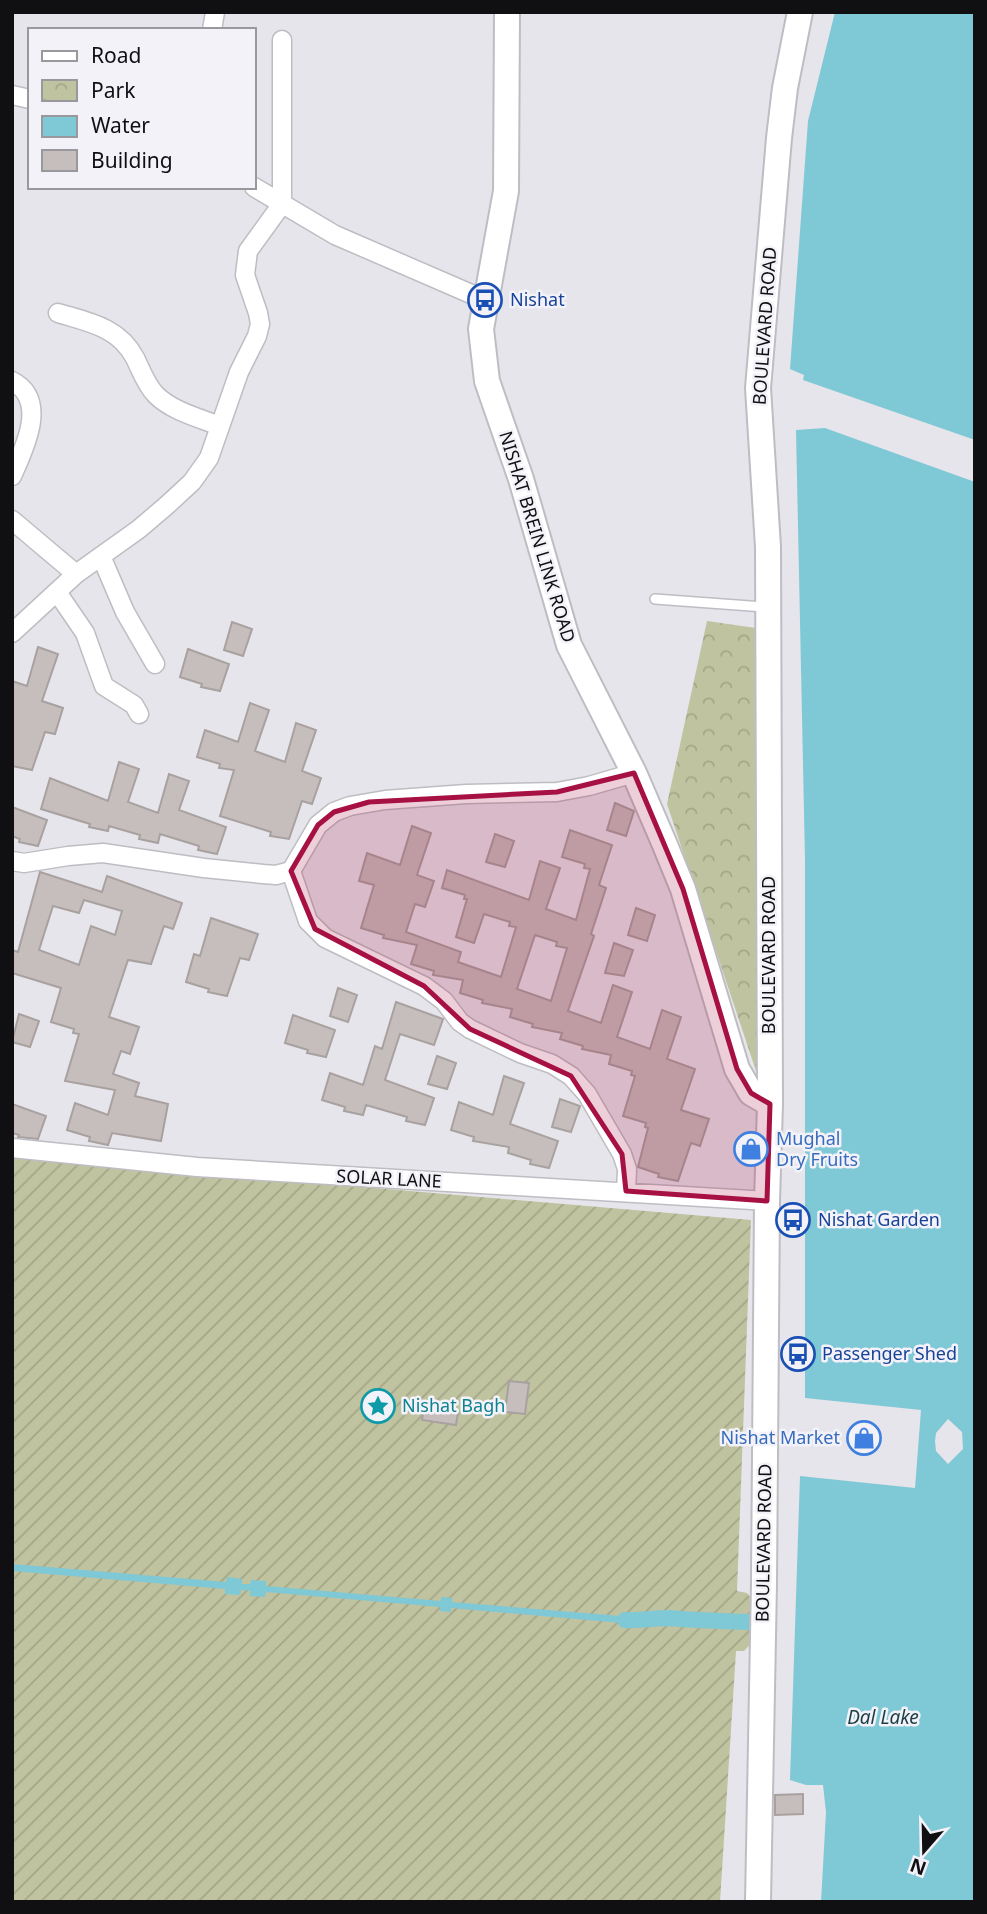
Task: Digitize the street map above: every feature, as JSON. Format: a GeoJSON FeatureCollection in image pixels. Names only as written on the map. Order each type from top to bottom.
{"type":"FeatureCollection","features":[{"type":"Feature","properties":{"kind":"main road","name":"NISHAT BREIN LINK ROAD"},"geometry":{"type":"LineString","coordinates":[[507,12],[506,191],[481,329],[487,381],[521,479],[569,645],[654,816],[683,889],[737,1069],[751,1093],[770,1104]]}},
{"type":"Feature","properties":{"kind":"main road","name":"BOULEVARD ROAD"},"geometry":{"type":"LineString","coordinates":[[758,1902],[770,1104],[768,548],[758,376],[785,88],[800,12]]}},
{"type":"Feature","properties":{"kind":"street"},"geometry":{"type":"LineString","coordinates":[[12,633],[76,575],[139,529],[192,482],[209,458],[239,372],[260,324],[246,275],[248,251],[282,204],[282,40]]}},
{"type":"Feature","properties":{"kind":"street"},"geometry":{"type":"LineString","coordinates":[[256,188],[335,235],[485,300]]}},
{"type":"Feature","properties":{"kind":"street"},"geometry":{"type":"LineString","coordinates":[[58,313],[115,333],[134,356],[156,395],[179,410],[220,426]]}},
{"type":"Feature","properties":{"kind":"street"},"geometry":{"type":"LineString","coordinates":[[12,381],[27,394],[31,421],[28,440],[12,477]]}},
{"type":"Feature","properties":{"kind":"street"},"geometry":{"type":"LineString","coordinates":[[12,520],[76,575]]}},
{"type":"Feature","properties":{"kind":"street"},"geometry":{"type":"LineString","coordinates":[[101,556],[125,612],[155,664]]}},
{"type":"Feature","properties":{"kind":"street"},"geometry":{"type":"LineString","coordinates":[[57,592],[85,633],[104,686],[134,705],[139,714]]}},
{"type":"Feature","properties":{"kind":"street"},"geometry":{"type":"LineString","coordinates":[[12,861],[24,863],[103,853],[204,868],[276,875],[291,871],[318,825],[334,811],[350,806],[385,800],[557,792],[634,774]]}},
{"type":"Feature","properties":{"kind":"street"},"geometry":{"type":"LineString","coordinates":[[291,871],[308,921],[325,937],[424,986],[444,1001],[460,1022],[470,1029],[520,1053],[552,1064],[571,1076],[587,1094],[622,1154],[627,1169],[626,1191]]}},
{"type":"Feature","properties":{"kind":"street","name":"SOLAR LANE"},"geometry":{"type":"LineString","coordinates":[[12,1148],[197,1167],[767,1201]]}},
{"type":"Feature","properties":{"kind":"lane"},"geometry":{"type":"LineString","coordinates":[[655,599],[767,607]]}},
{"type":"Feature","properties":{"kind":"highlighted area"},"geometry":{"type":"Polygon","coordinates":[[[634,773],[683,889],[737,1069],[751,1093],[770,1104],[767,1201],[626,1191],[622,1154],[571,1076],[470,1029],[424,986],[315,929],[291,871],[318,825],[334,812],[369,802],[557,792],[634,773]]]}},
{"type":"Feature","properties":{"kind":"green space"},"geometry":{"type":"Polygon","coordinates":[[[707,621],[756,628],[759,1080],[667,804],[707,621]]]}},
{"type":"Feature","properties":{"kind":"green space","name":"Nishat Bagh"},"geometry":{"type":"Polygon","coordinates":[[[12,1157],[751,1220],[737,1591],[747,1593],[761,1612],[760,1634],[744,1651],[736,1651],[720,1902],[12,1902],[12,1157]]]}},
{"type":"Feature","properties":{"kind":"water"},"geometry":{"type":"Polygon","coordinates":[[[835,12],[975,12],[975,440],[803,380],[804,375],[790,369],[808,121],[835,12]]]}},
{"type":"Feature","properties":{"kind":"water","name":"Dal Lake"},"geometry":{"type":"Polygon","coordinates":[[[825,428],[975,482],[975,1902],[821,1902],[826,1812],[823,1785],[806,1785],[790,1780],[800,1476],[915,1488],[921,1410],[805,1398],[805,860],[796,430],[825,428]]]}},
{"type":"Feature","properties":{"kind":"water"},"geometry":{"type":"Polygon","coordinates":[[[12,1564],[226,1582],[227,1577],[242,1579],[242,1584],[250,1584],[251,1580],[266,1581],[266,1586],[441,1601],[441,1597],[452,1598],[452,1602],[645,1618],[644,1625],[451,1608],[451,1612],[440,1611],[440,1607],[266,1592],[265,1597],[250,1596],[250,1591],[241,1590],[240,1595],[225,1594],[225,1589],[12,1571],[12,1564]]]}},
{"type":"Feature","properties":{"kind":"pier"},"geometry":{"type":"Polygon","coordinates":[[[948,1419],[962,1432],[963,1449],[948,1464],[936,1451],[935,1441],[936,1433],[948,1419]]]}},
{"type":"Feature","properties":{"kind":"building"},"geometry":{"type":"Polygon","coordinates":[[[232,622],[252,629],[243,656],[224,650],[232,622]]]}},
{"type":"Feature","properties":{"kind":"building"},"geometry":{"type":"Polygon","coordinates":[[[38,647],[58,654],[42,701],[63,708],[55,734],[45,732],[32,770],[12,766],[12,681],[27,686],[38,647]]]}},
{"type":"Feature","properties":{"kind":"building"},"geometry":{"type":"Polygon","coordinates":[[[188,649],[229,664],[220,691],[201,687],[202,684],[180,677],[188,649]]]}},
{"type":"Feature","properties":{"kind":"building"},"geometry":{"type":"Polygon","coordinates":[[[250,703],[269,710],[255,751],[285,762],[296,723],[316,730],[302,771],[321,778],[312,804],[302,801],[289,839],[270,836],[271,832],[220,816],[234,770],[219,768],[220,764],[197,757],[205,730],[238,742],[250,703]]]}},
{"type":"Feature","properties":{"kind":"building"},"geometry":{"type":"Polygon","coordinates":[[[119,762],[139,769],[128,802],[158,813],[169,774],[189,781],[179,810],[226,827],[217,854],[198,850],[199,846],[160,834],[158,843],[139,839],[140,835],[109,826],[108,831],[89,827],[90,824],[41,809],[50,778],[108,801],[119,762]]]}},
{"type":"Feature","properties":{"kind":"building"},"geometry":{"type":"Polygon","coordinates":[[[615,803],[634,811],[626,836],[607,830],[615,803]]]}},
{"type":"Feature","properties":{"kind":"building"},"geometry":{"type":"Polygon","coordinates":[[[12,807],[47,820],[38,846],[19,842],[20,839],[12,836],[12,807]]]}},
{"type":"Feature","properties":{"kind":"building"},"geometry":{"type":"Polygon","coordinates":[[[412,826],[431,833],[417,875],[434,881],[425,907],[415,904],[406,932],[461,952],[458,962],[501,977],[516,927],[509,926],[510,922],[484,914],[474,943],[456,937],[467,899],[464,899],[465,895],[442,888],[447,870],[529,900],[540,861],[560,868],[546,909],[576,920],[590,869],[584,868],[585,864],[562,857],[570,830],[612,845],[599,885],[606,888],[591,934],[594,936],[568,1011],[601,1023],[613,985],[632,992],[617,1037],[650,1049],[662,1010],[681,1017],[667,1059],[695,1069],[681,1110],[709,1119],[700,1146],[691,1143],[678,1181],[658,1177],[659,1174],[638,1167],[648,1128],[645,1127],[646,1123],[623,1116],[635,1076],[631,1075],[632,1071],[609,1064],[611,1055],[582,1049],[583,1046],[560,1039],[562,1033],[532,1027],[533,1024],[510,1017],[512,1009],[482,1003],[483,1000],[460,993],[463,980],[433,975],[434,971],[411,964],[417,945],[383,938],[384,935],[361,928],[374,885],[359,881],[367,853],[400,865],[412,826]],[[535,935],[517,989],[551,1001],[567,948],[556,946],[557,942],[535,935]]]}},
{"type":"Feature","properties":{"kind":"building"},"geometry":{"type":"Polygon","coordinates":[[[495,834],[514,841],[505,867],[486,862],[495,834]]]}},
{"type":"Feature","properties":{"kind":"building"},"geometry":{"type":"Polygon","coordinates":[[[40,872],[102,892],[107,876],[182,903],[173,929],[164,926],[151,964],[128,960],[109,1017],[139,1027],[130,1054],[121,1051],[113,1074],[139,1083],[135,1096],[168,1104],[161,1141],[112,1133],[108,1145],[89,1141],[90,1137],[67,1130],[75,1103],[108,1115],[115,1090],[65,1081],[79,1034],[73,1033],[74,1029],[51,1022],[61,988],[12,973],[12,950],[18,952],[40,872]],[[84,900],[79,913],[53,906],[39,950],[79,965],[91,926],[115,935],[122,911],[84,900]]]}},
{"type":"Feature","properties":{"kind":"building"},"geometry":{"type":"Polygon","coordinates":[[[636,908],[655,915],[647,941],[628,935],[636,908]]]}},
{"type":"Feature","properties":{"kind":"building"},"geometry":{"type":"Polygon","coordinates":[[[211,918],[258,934],[249,960],[240,958],[227,996],[208,992],[209,989],[186,982],[194,954],[200,956],[211,918]]]}},
{"type":"Feature","properties":{"kind":"building"},"geometry":{"type":"Polygon","coordinates":[[[614,943],[633,950],[624,976],[605,973],[614,943]]]}},
{"type":"Feature","properties":{"kind":"building"},"geometry":{"type":"Polygon","coordinates":[[[338,988],[357,995],[348,1022],[330,1016],[338,988]]]}},
{"type":"Feature","properties":{"kind":"building"},"geometry":{"type":"Polygon","coordinates":[[[396,1002],[443,1019],[434,1045],[400,1034],[385,1080],[434,1098],[425,1125],[406,1121],[407,1117],[366,1105],[363,1115],[344,1111],[345,1107],[322,1100],[330,1073],[363,1085],[375,1046],[382,1049],[396,1002]]]}},
{"type":"Feature","properties":{"kind":"building"},"geometry":{"type":"Polygon","coordinates":[[[19,1014],[39,1021],[30,1047],[12,1042],[19,1014]]]}},
{"type":"Feature","properties":{"kind":"building"},"geometry":{"type":"Polygon","coordinates":[[[293,1015],[335,1030],[326,1057],[307,1053],[308,1050],[285,1043],[293,1015]]]}},
{"type":"Feature","properties":{"kind":"building"},"geometry":{"type":"Polygon","coordinates":[[[437,1056],[456,1063],[447,1089],[428,1084],[437,1056]]]}},
{"type":"Feature","properties":{"kind":"building"},"geometry":{"type":"Polygon","coordinates":[[[504,1076],[524,1083],[510,1124],[558,1141],[549,1168],[530,1164],[531,1160],[508,1153],[509,1147],[473,1141],[474,1137],[451,1130],[459,1102],[493,1115],[504,1076]]]}},
{"type":"Feature","properties":{"kind":"building"},"geometry":{"type":"Polygon","coordinates":[[[560,1099],[580,1106],[571,1132],[552,1127],[560,1099]]]}},
{"type":"Feature","properties":{"kind":"building"},"geometry":{"type":"Polygon","coordinates":[[[12,1104],[46,1116],[38,1139],[18,1137],[19,1135],[12,1133],[12,1104]]]}},
{"type":"Feature","properties":{"kind":"building"},"geometry":{"type":"Polygon","coordinates":[[[509,1381],[529,1383],[525,1414],[505,1412],[509,1381]]]}},
{"type":"Feature","properties":{"kind":"building"},"geometry":{"type":"Polygon","coordinates":[[[424,1408],[458,1413],[456,1425],[422,1420],[424,1408]]]}},
{"type":"Feature","properties":{"kind":"building"},"geometry":{"type":"Polygon","coordinates":[[[803,1794],[803,1814],[775,1815],[775,1795],[803,1794]]]}},
{"type":"Feature","properties":{"kind":"waterway"},"geometry":{"type":"LineString","coordinates":[[625,1620],[669,1618],[758,1622]]}},
{"type":"Feature","properties":{"kind":"place","name":"Nishat"},"geometry":{"type":"Point","coordinates":[485,300]}},
{"type":"Feature","properties":{"kind":"place","name":"Mughal Dry Fruits"},"geometry":{"type":"Point","coordinates":[751,1149]}},
{"type":"Feature","properties":{"kind":"place","name":"Nishat Garden"},"geometry":{"type":"Point","coordinates":[793,1220]}},
{"type":"Feature","properties":{"kind":"place","name":"Passenger Shed"},"geometry":{"type":"Point","coordinates":[798,1354]}},
{"type":"Feature","properties":{"kind":"place","name":"Nishat Bagh"},"geometry":{"type":"Point","coordinates":[378,1406]}},
{"type":"Feature","properties":{"kind":"place","name":"Nishat Market"},"geometry":{"type":"Point","coordinates":[864,1438]}}]}
